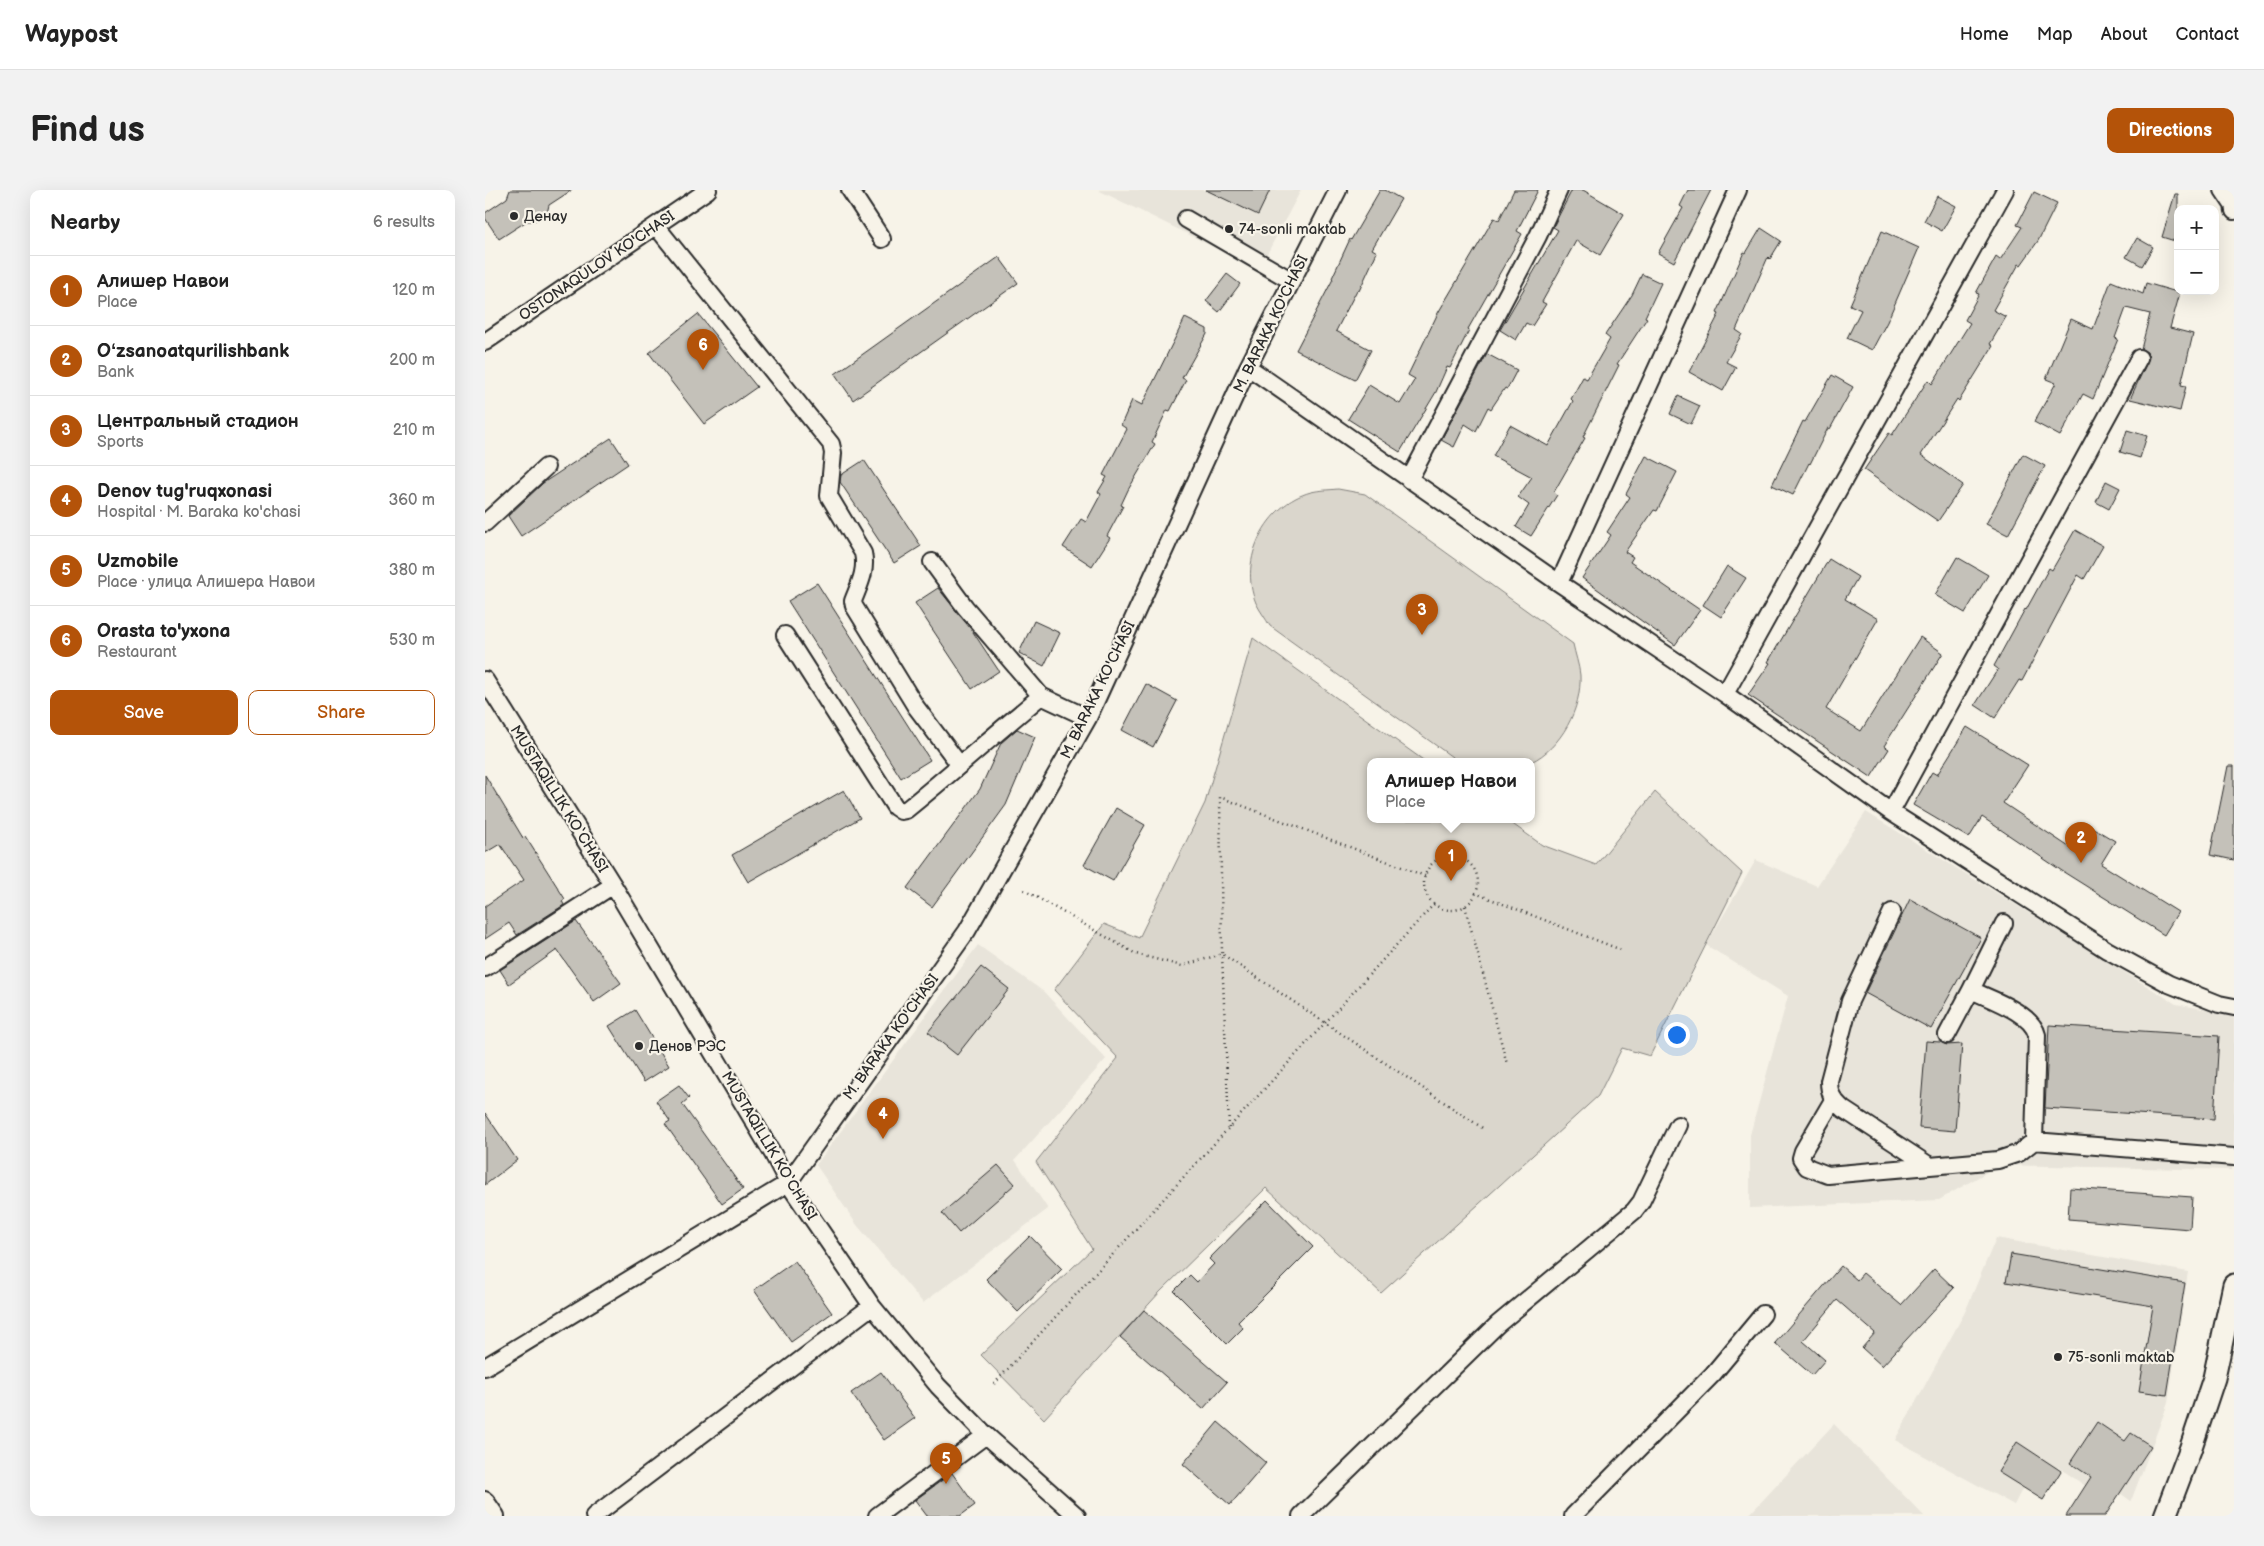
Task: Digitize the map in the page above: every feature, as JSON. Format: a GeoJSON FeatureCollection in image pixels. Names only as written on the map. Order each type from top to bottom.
{"type":"FeatureCollection","features":[{"type":"Feature","properties":{"kind":"main road"},"geometry":{"type":"LineString","coordinates":[[2165,1516],[2214,1378],[2234,1285]]}},
{"type":"Feature","properties":{"kind":"street","name":"OSTONAQULOV KO'CHASI"},"geometry":{"type":"LineString","coordinates":[[485,342],[708,190]]}},
{"type":"Feature","properties":{"kind":"street"},"geometry":{"type":"LineString","coordinates":[[850,190],[882,238]]}},
{"type":"Feature","properties":{"kind":"street","name":"M. BARAKA KO'CHASI"},"geometry":{"type":"LineString","coordinates":[[788,1184],[967,931],[1088,718],[1248,367],[1338,190]]}},
{"type":"Feature","properties":{"kind":"street"},"geometry":{"type":"LineString","coordinates":[[1409,480],[1538,236],[1559,190]]}},
{"type":"Feature","properties":{"kind":"street"},"geometry":{"type":"LineString","coordinates":[[1559,583],[1738,190]]}},
{"type":"Feature","properties":{"kind":"street"},"geometry":{"type":"LineString","coordinates":[[1725,694],[2005,190]]}},
{"type":"Feature","properties":{"kind":"street"},"geometry":{"type":"LineString","coordinates":[[2223,190],[2234,207]]}},
{"type":"Feature","properties":{"kind":"street"},"geometry":{"type":"LineString","coordinates":[[1187,218],[1292,281]]}},
{"type":"Feature","properties":{"kind":"street"},"geometry":{"type":"LineString","coordinates":[[656,226],[831,444],[833,453],[829,496],[863,553],[865,563],[865,569],[853,601],[853,606],[916,707],[959,764]]}},
{"type":"Feature","properties":{"kind":"street"},"geometry":{"type":"LineString","coordinates":[[1891,812],[2139,358]]}},
{"type":"Feature","properties":{"kind":"street"},"geometry":{"type":"LineString","coordinates":[[1248,367],[1559,583],[1725,694],[1891,812],[2107,950],[2169,984],[2219,1004],[2234,1007]]}},
{"type":"Feature","properties":{"kind":"street"},"geometry":{"type":"LineString","coordinates":[[485,522],[546,467]]}},
{"type":"Feature","properties":{"kind":"street"},"geometry":{"type":"LineString","coordinates":[[932,562],[965,607],[1041,696],[1088,718]]}},
{"type":"Feature","properties":{"kind":"street"},"geometry":{"type":"LineString","coordinates":[[785,635],[898,810],[906,810],[1041,696]]}},
{"type":"Feature","properties":{"kind":"street","name":"MUSTAQILLIK KO‘CHASI"},"geometry":{"type":"LineString","coordinates":[[485,680],[613,886],[773,1154],[788,1184],[872,1306],[938,1386],[986,1435],[1077,1516]]}},
{"type":"Feature","properties":{"kind":"street"},"geometry":{"type":"LineString","coordinates":[[485,968],[613,886]]}},
{"type":"Feature","properties":{"kind":"street"},"geometry":{"type":"LineString","coordinates":[[1892,912],[1850,1001],[1829,1081],[1833,1100],[1843,1109],[1930,1166]]}},
{"type":"Feature","properties":{"kind":"street"},"geometry":{"type":"LineString","coordinates":[[1947,1035],[2004,923]]}},
{"type":"Feature","properties":{"kind":"street"},"geometry":{"type":"LineString","coordinates":[[1971,990],[2025,1017],[2035,1027],[2037,1034],[2034,1141]]}},
{"type":"Feature","properties":{"kind":"street"},"geometry":{"type":"LineString","coordinates":[[1833,1100],[1803,1150],[1801,1158],[1807,1167],[1827,1175],[2008,1158],[2034,1141],[2234,1157]]}},
{"type":"Feature","properties":{"kind":"street"},"geometry":{"type":"LineString","coordinates":[[1301,1516],[1498,1324],[1634,1211],[1641,1202],[1678,1125]]}},
{"type":"Feature","properties":{"kind":"street"},"geometry":{"type":"LineString","coordinates":[[485,1367],[788,1184]]}},
{"type":"Feature","properties":{"kind":"street"},"geometry":{"type":"LineString","coordinates":[[594,1516],[872,1306]]}},
{"type":"Feature","properties":{"kind":"street"},"geometry":{"type":"LineString","coordinates":[[1573,1516],[1713,1374],[1763,1314]]}},
{"type":"Feature","properties":{"kind":"street"},"geometry":{"type":"LineString","coordinates":[[877,1516],[986,1435]]}},
{"type":"Feature","properties":{"kind":"street"},"geometry":{"type":"LineString","coordinates":[[485,1500],[497,1516]]}},
{"type":"Feature","properties":{"kind":"path"},"geometry":{"type":"LineString","coordinates":[[1229,1128],[1222,954],[1220,797],[1425,876]]}},
{"type":"Feature","properties":{"kind":"path"},"geometry":{"type":"LineString","coordinates":[[1454,856],[1462,858],[1475,871],[1477,880],[1475,893],[1465,906],[1450,910],[1434,904],[1425,889],[1425,876],[1430,865],[1437,860],[1454,856]]}},
{"type":"Feature","properties":{"kind":"path"},"geometry":{"type":"LineString","coordinates":[[1025,890],[1136,954],[1182,966],[1222,954]]}},
{"type":"Feature","properties":{"kind":"path"},"geometry":{"type":"LineString","coordinates":[[1475,893],[1624,951]]}},
{"type":"Feature","properties":{"kind":"path"},"geometry":{"type":"LineString","coordinates":[[994,1384],[1434,904]]}},
{"type":"Feature","properties":{"kind":"path"},"geometry":{"type":"LineString","coordinates":[[1465,906],[1507,1064]]}},
{"type":"Feature","properties":{"kind":"path"},"geometry":{"type":"LineString","coordinates":[[1222,954],[1484,1129]]}},
{"type":"Feature","properties":{"kind":"shaded area","name":"74-sonli maktab"},"geometry":{"type":"Polygon","coordinates":[[[1098,190],[1301,190],[1259,269],[1098,190]]]}},
{"type":"Feature","properties":{"kind":"shaded area"},"geometry":{"type":"Polygon","coordinates":[[[1338,489],[1365,494],[1573,644],[1580,675],[1577,701],[1567,726],[1560,737],[1542,756],[1535,760],[1535,758],[1453,758],[1270,626],[1256,603],[1251,586],[1254,552],[1260,536],[1269,521],[1281,508],[1295,498],[1321,490],[1338,489]]]}},
{"type":"Feature","properties":{"kind":"shaded area"},"geometry":{"type":"Polygon","coordinates":[[[1253,638],[1420,758],[1367,758],[1367,823],[1511,823],[1542,845],[1596,865],[1655,792],[1742,873],[1650,1056],[1622,1048],[1598,1096],[1381,1293],[1266,1188],[1160,1292],[1044,1419],[981,1355],[1092,1249],[1036,1162],[1118,1058],[1054,990],[1104,924],[1139,938],[1205,803],[1253,638]]]}},
{"type":"Feature","properties":{"kind":"shaded area"},"geometry":{"type":"Polygon","coordinates":[[[1866,812],[2176,1004],[2234,1015],[2234,1155],[2232,1170],[1999,1165],[1939,1200],[1750,1208],[1750,1135],[1788,996],[1706,945],[1756,860],[1817,886],[1866,812]]]}},
{"type":"Feature","properties":{"kind":"shaded area"},"geometry":{"type":"Polygon","coordinates":[[[978,945],[1044,992],[1106,1059],[1015,1160],[1048,1209],[923,1303],[857,1225],[816,1165],[978,945]]]}},
{"type":"Feature","properties":{"kind":"shaded area","name":"75-sonli maktab"},"geometry":{"type":"Polygon","coordinates":[[[1996,1238],[2188,1272],[2168,1403],[2131,1501],[2109,1485],[2100,1496],[2058,1467],[2052,1472],[2035,1464],[2014,1505],[1895,1440],[1965,1312],[1996,1238]]]}},
{"type":"Feature","properties":{"kind":"shaded area"},"geometry":{"type":"Polygon","coordinates":[[[1834,1424],[1924,1516],[1748,1516],[1834,1424]]]}},
{"type":"Feature","properties":{"kind":"building","name":"Денау"},"geometry":{"type":"Polygon","coordinates":[[[510,190],[572,190],[549,205],[547,213],[541,218],[527,221],[499,239],[485,218],[485,213],[507,198],[510,190]]]}},
{"type":"Feature","properties":{"kind":"building"},"geometry":{"type":"Polygon","coordinates":[[[1206,190],[1270,190],[1258,215],[1206,190]]]}},
{"type":"Feature","properties":{"kind":"building"},"geometry":{"type":"Polygon","coordinates":[[[1380,190],[1385,190],[1401,199],[1372,249],[1377,252],[1359,291],[1357,290],[1336,331],[1371,350],[1355,380],[1296,350],[1333,279],[1350,239],[1380,190]]]}},
{"type":"Feature","properties":{"kind":"building"},"geometry":{"type":"Polygon","coordinates":[[[1514,190],[1538,190],[1517,231],[1522,234],[1468,329],[1450,368],[1447,367],[1436,392],[1400,452],[1348,419],[1369,385],[1400,404],[1415,379],[1408,375],[1438,313],[1494,218],[1499,220],[1514,190]]]}},
{"type":"Feature","properties":{"kind":"building"},"geometry":{"type":"Polygon","coordinates":[[[1572,190],[1583,190],[1624,214],[1600,255],[1576,241],[1542,302],[1546,304],[1532,326],[1526,323],[1516,340],[1500,330],[1558,230],[1553,227],[1572,190]]]}},
{"type":"Feature","properties":{"kind":"building"},"geometry":{"type":"Polygon","coordinates":[[[1688,190],[1711,190],[1674,262],[1658,253],[1683,208],[1680,206],[1688,190]]]}},
{"type":"Feature","properties":{"kind":"building"},"geometry":{"type":"Polygon","coordinates":[[[2034,192],[2057,203],[2038,241],[2021,265],[2019,264],[1993,310],[2006,317],[1990,344],[1993,346],[1959,401],[1957,399],[1921,455],[1963,485],[1938,521],[1864,470],[1889,433],[1892,435],[1928,380],[1932,384],[1970,323],[1965,320],[1979,294],[1976,293],[1996,257],[2000,260],[2022,227],[2017,225],[2034,192]]]}},
{"type":"Feature","properties":{"kind":"building"},"geometry":{"type":"Polygon","coordinates":[[[2175,194],[2178,194],[2178,205],[2174,205],[2174,241],[2162,237],[2175,194]]]}},
{"type":"Feature","properties":{"kind":"building"},"geometry":{"type":"Polygon","coordinates":[[[1937,196],[1956,206],[1942,231],[1924,221],[1937,196]]]}},
{"type":"Feature","properties":{"kind":"building"},"geometry":{"type":"Polygon","coordinates":[[[1761,228],[1781,241],[1770,259],[1768,257],[1736,330],[1742,334],[1726,362],[1736,367],[1723,391],[1689,372],[1719,314],[1717,313],[1744,252],[1746,253],[1761,228]]]}},
{"type":"Feature","properties":{"kind":"building"},"geometry":{"type":"Polygon","coordinates":[[[1882,231],[1919,248],[1887,322],[1872,350],[1847,338],[1861,310],[1850,305],[1882,231]]]}},
{"type":"Feature","properties":{"kind":"building"},"geometry":{"type":"Polygon","coordinates":[[[2137,238],[2153,247],[2142,266],[2126,257],[2137,238]]]}},
{"type":"Feature","properties":{"kind":"building"},"geometry":{"type":"Polygon","coordinates":[[[999,257],[1018,283],[853,400],[835,374],[999,257]]]}},
{"type":"Feature","properties":{"kind":"building"},"geometry":{"type":"Polygon","coordinates":[[[1227,274],[1240,284],[1219,312],[1206,301],[1227,274]]]}},
{"type":"Feature","properties":{"kind":"building"},"geometry":{"type":"Polygon","coordinates":[[[1642,274],[1661,283],[1645,317],[1647,318],[1617,364],[1619,365],[1583,437],[1585,438],[1554,492],[1557,495],[1531,536],[1516,527],[1529,505],[1518,497],[1532,477],[1493,456],[1510,425],[1548,446],[1573,401],[1571,399],[1583,377],[1587,379],[1610,339],[1605,335],[1632,295],[1642,274]]]}},
{"type":"Feature","properties":{"kind":"building"},"geometry":{"type":"Polygon","coordinates":[[[2111,281],[2143,294],[2146,283],[2174,291],[2174,295],[2179,295],[2170,328],[2193,334],[2181,385],[2186,386],[2180,411],[2130,399],[2149,358],[2147,352],[2141,349],[2150,314],[2126,308],[2115,338],[2118,339],[2093,399],[2083,394],[2060,436],[2034,422],[2056,383],[2046,379],[2071,319],[2093,329],[2111,281]]]}},
{"type":"Feature","properties":{"kind":"building"},"geometry":{"type":"Polygon","coordinates":[[[698,314],[757,387],[704,424],[649,353],[698,314]]]}},
{"type":"Feature","properties":{"kind":"building"},"geometry":{"type":"Polygon","coordinates":[[[1185,318],[1207,329],[1207,334],[1182,378],[1186,380],[1170,411],[1167,410],[1152,442],[1155,444],[1128,490],[1121,505],[1123,506],[1107,536],[1110,538],[1092,566],[1063,547],[1081,519],[1086,522],[1101,494],[1098,492],[1107,477],[1103,475],[1127,429],[1121,425],[1132,400],[1142,405],[1185,318]]]}},
{"type":"Feature","properties":{"kind":"building"},"geometry":{"type":"Polygon","coordinates":[[[1487,354],[1517,370],[1507,389],[1505,388],[1491,409],[1488,407],[1476,431],[1465,424],[1454,447],[1441,440],[1487,354]]]}},
{"type":"Feature","properties":{"kind":"building"},"geometry":{"type":"Polygon","coordinates":[[[1832,375],[1853,387],[1830,429],[1828,428],[1793,495],[1772,485],[1803,421],[1805,422],[1832,375]]]}},
{"type":"Feature","properties":{"kind":"building"},"geometry":{"type":"Polygon","coordinates":[[[1678,396],[1700,406],[1691,424],[1670,414],[1678,396]]]}},
{"type":"Feature","properties":{"kind":"building"},"geometry":{"type":"Polygon","coordinates":[[[2127,430],[2147,436],[2140,458],[2120,452],[2127,430]]]}},
{"type":"Feature","properties":{"kind":"building"},"geometry":{"type":"Polygon","coordinates":[[[611,438],[628,464],[521,536],[508,516],[543,483],[611,438]]]}},
{"type":"Feature","properties":{"kind":"building"},"geometry":{"type":"Polygon","coordinates":[[[2023,454],[2045,466],[2008,535],[1986,524],[2023,454]]]}},
{"type":"Feature","properties":{"kind":"building"},"geometry":{"type":"Polygon","coordinates":[[[1646,456],[1677,472],[1657,511],[1654,510],[1625,552],[1633,557],[1630,562],[1700,610],[1675,645],[1582,578],[1611,535],[1607,532],[1630,497],[1626,494],[1646,456]]]}},
{"type":"Feature","properties":{"kind":"building"},"geometry":{"type":"Polygon","coordinates":[[[864,460],[921,546],[894,563],[840,482],[841,475],[864,460]]]}},
{"type":"Feature","properties":{"kind":"building"},"geometry":{"type":"Polygon","coordinates":[[[2106,481],[2120,488],[2109,509],[2096,502],[2106,481]]]}},
{"type":"Feature","properties":{"kind":"building"},"geometry":{"type":"Polygon","coordinates":[[[2075,530],[2103,546],[2084,579],[2078,575],[2022,681],[2019,680],[1995,718],[1975,705],[1998,669],[1994,666],[2025,609],[2049,568],[2052,570],[2075,530]]]}},
{"type":"Feature","properties":{"kind":"building"},"geometry":{"type":"Polygon","coordinates":[[[1957,557],[1988,575],[1965,613],[1935,595],[1957,557]]]}},
{"type":"Feature","properties":{"kind":"building"},"geometry":{"type":"Polygon","coordinates":[[[1829,559],[1858,577],[1845,599],[1878,619],[1826,709],[1861,731],[1920,637],[1943,653],[1884,746],[1889,749],[1871,777],[1748,695],[1770,663],[1768,662],[1829,559]]]}},
{"type":"Feature","properties":{"kind":"building"},"geometry":{"type":"Polygon","coordinates":[[[1727,566],[1746,578],[1721,617],[1703,605],[1727,566]]]}},
{"type":"Feature","properties":{"kind":"building"},"geometry":{"type":"Polygon","coordinates":[[[817,583],[930,760],[901,778],[788,601],[817,583]]]}},
{"type":"Feature","properties":{"kind":"building"},"geometry":{"type":"Polygon","coordinates":[[[938,588],[971,629],[999,671],[972,689],[915,603],[938,588]]]}},
{"type":"Feature","properties":{"kind":"building"},"geometry":{"type":"Polygon","coordinates":[[[1034,621],[1060,633],[1044,666],[1019,653],[1034,621]]]}},
{"type":"Feature","properties":{"kind":"building"},"geometry":{"type":"Polygon","coordinates":[[[1146,684],[1177,701],[1153,747],[1122,730],[1146,684]]]}},
{"type":"Feature","properties":{"kind":"building"},"geometry":{"type":"Polygon","coordinates":[[[1967,727],[2028,765],[2003,803],[2075,851],[2090,826],[2115,841],[2101,864],[2178,912],[2164,935],[2062,871],[1982,817],[1969,838],[1913,805],[1932,772],[1937,775],[1967,727]]]}},
{"type":"Feature","properties":{"kind":"building"},"geometry":{"type":"Polygon","coordinates":[[[1017,729],[1035,737],[1006,805],[932,907],[907,888],[980,789],[1001,743],[1017,729]]]}},
{"type":"Feature","properties":{"kind":"building"},"geometry":{"type":"Polygon","coordinates":[[[2228,766],[2234,766],[2234,860],[2210,855],[2228,766]]]}},
{"type":"Feature","properties":{"kind":"building"},"geometry":{"type":"Polygon","coordinates":[[[485,775],[523,838],[525,836],[565,899],[562,901],[564,905],[517,935],[509,923],[485,939],[485,906],[524,880],[500,844],[485,853],[485,775]]]}},
{"type":"Feature","properties":{"kind":"building"},"geometry":{"type":"Polygon","coordinates":[[[844,790],[860,818],[748,882],[732,855],[844,790]]]}},
{"type":"Feature","properties":{"kind":"building"},"geometry":{"type":"Polygon","coordinates":[[[1116,808],[1145,825],[1113,881],[1084,865],[1116,808]]]}},
{"type":"Feature","properties":{"kind":"building"},"geometry":{"type":"Polygon","coordinates":[[[1910,899],[1981,938],[1931,1029],[1865,993],[1910,899]]]}},
{"type":"Feature","properties":{"kind":"building"},"geometry":{"type":"Polygon","coordinates":[[[576,921],[621,983],[594,1002],[557,950],[509,984],[500,970],[576,921]]]}},
{"type":"Feature","properties":{"kind":"building"},"geometry":{"type":"Polygon","coordinates":[[[981,967],[1009,989],[957,1055],[928,1032],[981,967]]]}},
{"type":"Feature","properties":{"kind":"building","name":"Денов РЭС"},"geometry":{"type":"Polygon","coordinates":[[[635,1010],[669,1066],[644,1082],[609,1026],[635,1010]]]}},
{"type":"Feature","properties":{"kind":"building"},"geometry":{"type":"Polygon","coordinates":[[[2049,1025],[2219,1036],[2214,1119],[2045,1108],[2049,1025]]]}},
{"type":"Feature","properties":{"kind":"building"},"geometry":{"type":"Polygon","coordinates":[[[1926,1041],[1940,1042],[1947,1045],[1962,1044],[1955,1131],[1919,1128],[1926,1041]]]}},
{"type":"Feature","properties":{"kind":"building"},"geometry":{"type":"Polygon","coordinates":[[[679,1085],[689,1098],[682,1104],[743,1189],[722,1204],[665,1124],[670,1121],[656,1101],[679,1085]]]}},
{"type":"Feature","properties":{"kind":"building"},"geometry":{"type":"Polygon","coordinates":[[[485,1113],[517,1160],[485,1185],[485,1113]]]}},
{"type":"Feature","properties":{"kind":"building"},"geometry":{"type":"Polygon","coordinates":[[[998,1165],[1015,1184],[959,1233],[942,1213],[998,1165]]]}},
{"type":"Feature","properties":{"kind":"building"},"geometry":{"type":"Polygon","coordinates":[[[2070,1188],[2192,1197],[2190,1229],[2068,1219],[2070,1188]]]}},
{"type":"Feature","properties":{"kind":"building"},"geometry":{"type":"Polygon","coordinates":[[[1267,1200],[1313,1247],[1238,1322],[1243,1328],[1227,1344],[1174,1291],[1190,1275],[1197,1282],[1214,1264],[1209,1259],[1267,1200]]]}},
{"type":"Feature","properties":{"kind":"building"},"geometry":{"type":"Polygon","coordinates":[[[1030,1236],[1062,1269],[1018,1312],[986,1279],[1030,1236]]]}},
{"type":"Feature","properties":{"kind":"building"},"geometry":{"type":"Polygon","coordinates":[[[2011,1254],[2185,1283],[2167,1395],[2139,1391],[2153,1306],[2006,1282],[2011,1254]]]}},
{"type":"Feature","properties":{"kind":"building"},"geometry":{"type":"Polygon","coordinates":[[[795,1261],[832,1313],[791,1342],[754,1290],[795,1261]]]}},
{"type":"Feature","properties":{"kind":"building"},"geometry":{"type":"Polygon","coordinates":[[[1841,1266],[1857,1280],[1863,1273],[1901,1305],[1934,1269],[1954,1288],[1882,1366],[1862,1348],[1875,1333],[1837,1300],[1803,1341],[1825,1360],[1812,1375],[1775,1343],[1841,1266]]]}},
{"type":"Feature","properties":{"kind":"building"},"geometry":{"type":"Polygon","coordinates":[[[1144,1310],[1227,1382],[1203,1409],[1120,1337],[1144,1310]]]}},
{"type":"Feature","properties":{"kind":"building"},"geometry":{"type":"Polygon","coordinates":[[[881,1372],[915,1418],[884,1440],[851,1393],[881,1372]]]}},
{"type":"Feature","properties":{"kind":"building"},"geometry":{"type":"Polygon","coordinates":[[[1218,1422],[1266,1463],[1230,1505],[1183,1464],[1218,1422]]]}},
{"type":"Feature","properties":{"kind":"building"},"geometry":{"type":"Polygon","coordinates":[[[2097,1422],[2125,1441],[2131,1433],[2151,1446],[2105,1516],[2066,1516],[2091,1477],[2070,1463],[2097,1422]]]}},
{"type":"Feature","properties":{"kind":"building"},"geometry":{"type":"Polygon","coordinates":[[[2017,1442],[2061,1471],[2043,1500],[1998,1472],[2017,1442]]]}},
{"type":"Feature","properties":{"kind":"building"},"geometry":{"type":"Polygon","coordinates":[[[952,1473],[975,1505],[960,1516],[927,1516],[915,1500],[952,1473]]]}},
{"type":"Feature","properties":{"kind":"place","name":"Денау"},"geometry":{"type":"Point","coordinates":[514,216]}},
{"type":"Feature","properties":{"kind":"place","name":"74-sonli maktab"},"geometry":{"type":"Point","coordinates":[1229,229]}},
{"type":"Feature","properties":{"kind":"place","name":"Orasta to'yxona"},"geometry":{"type":"Point","coordinates":[703,370]}},
{"type":"Feature","properties":{"kind":"place","name":"Центральный стадион"},"geometry":{"type":"Point","coordinates":[1422,635]}},
{"type":"Feature","properties":{"kind":"place","name":"Oʻzsanoatqurilishbank"},"geometry":{"type":"Point","coordinates":[2081,863]}},
{"type":"Feature","properties":{"kind":"place","name":"Алишер Навои"},"geometry":{"type":"Point","coordinates":[1451,881]}},
{"type":"Feature","properties":{"kind":"place","name":"Денов РЭС"},"geometry":{"type":"Point","coordinates":[639,1046]}},
{"type":"Feature","properties":{"kind":"place","name":"Denov tug'ruqxonasi"},"geometry":{"type":"Point","coordinates":[883,1139]}},
{"type":"Feature","properties":{"kind":"place","name":"75-sonli maktab"},"geometry":{"type":"Point","coordinates":[2058,1357]}},
{"type":"Feature","properties":{"kind":"place","name":"Uzmobile"},"geometry":{"type":"Point","coordinates":[946,1484]}}]}
